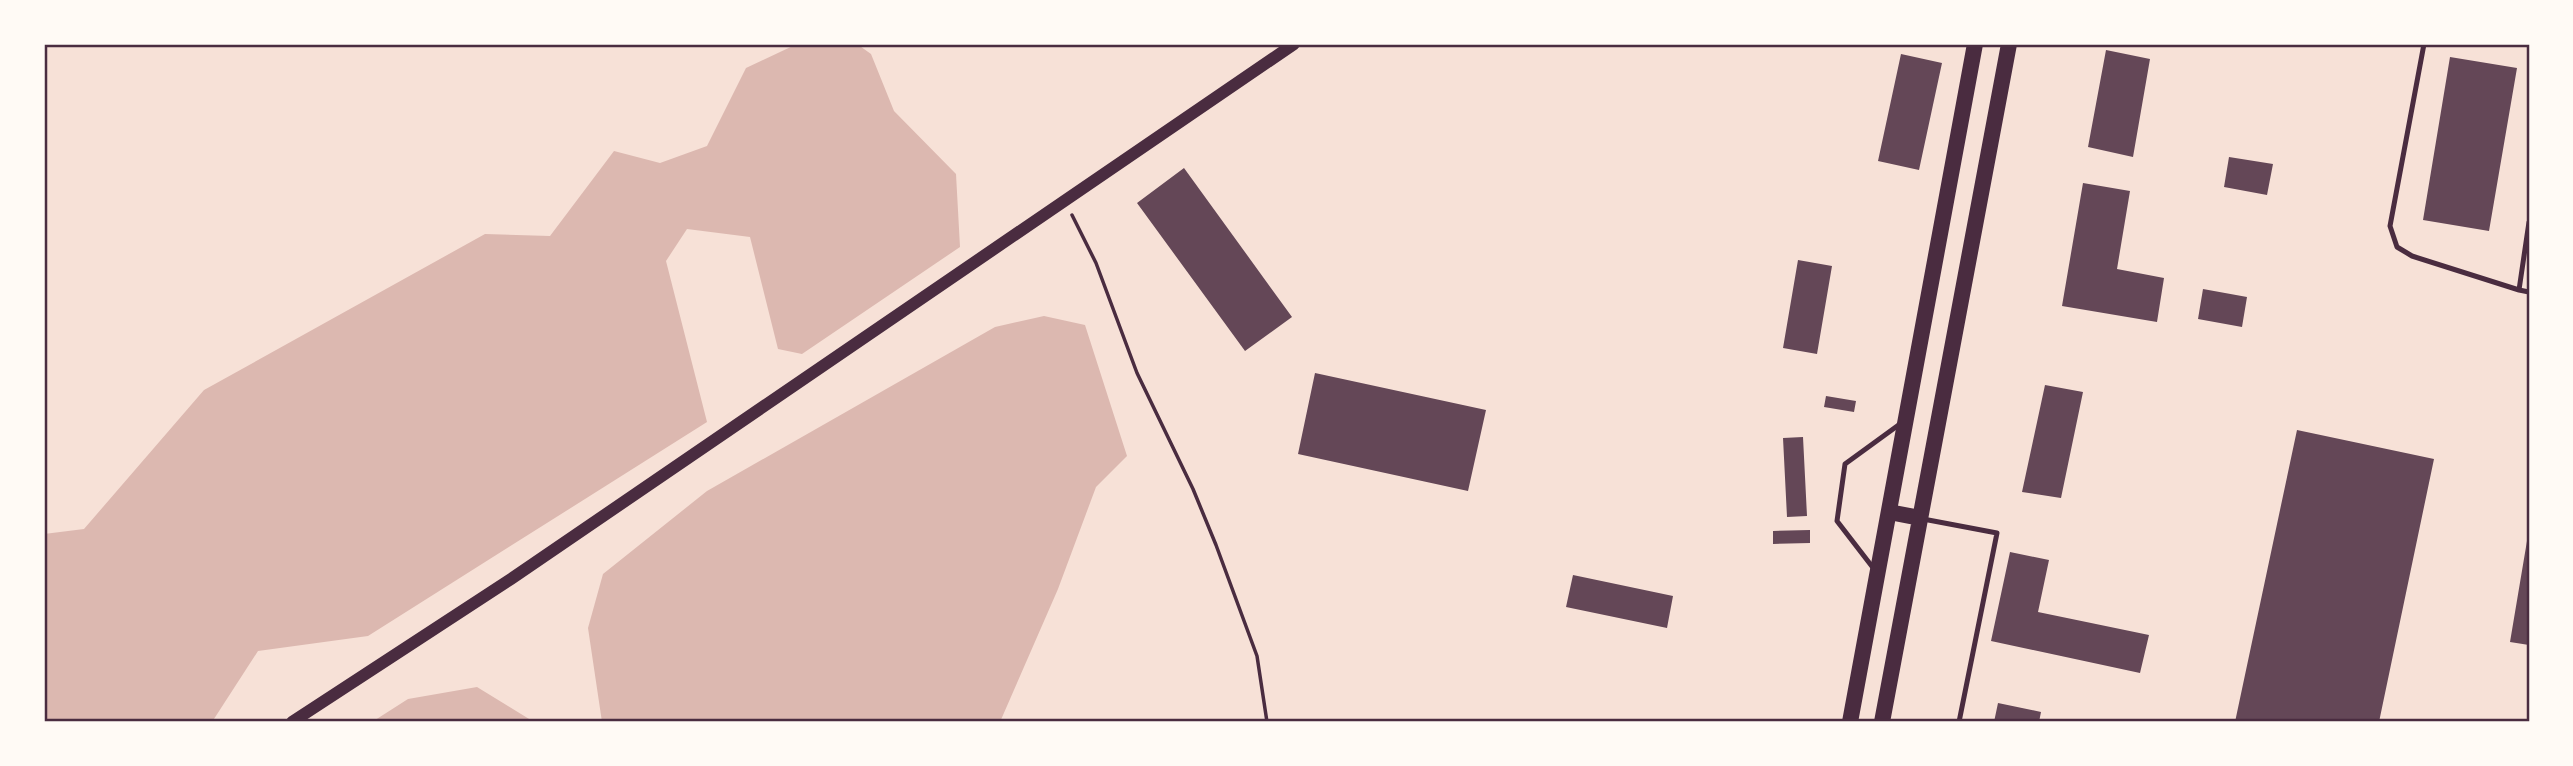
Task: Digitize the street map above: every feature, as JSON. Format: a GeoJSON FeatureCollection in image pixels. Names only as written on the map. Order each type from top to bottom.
{"type":"FeatureCollection","features":[{"type":"Feature","properties":{"kind":"main road"},"geometry":{"type":"LineString","coordinates":[[1850,722],[1975,44]]}},
{"type":"Feature","properties":{"kind":"main road"},"geometry":{"type":"LineString","coordinates":[[1882,722],[2010,44]]}},
{"type":"Feature","properties":{"kind":"main road"},"geometry":{"type":"LineString","coordinates":[[1888,512],[1920,519]]}},
{"type":"Feature","properties":{"kind":"street"},"geometry":{"type":"LineString","coordinates":[[292,722],[511,579],[1294,44]]}},
{"type":"Feature","properties":{"kind":"lane"},"geometry":{"type":"LineString","coordinates":[[2424,44],[2390,226],[2397,247],[2412,256],[2529,292]]}},
{"type":"Feature","properties":{"kind":"lane"},"geometry":{"type":"LineString","coordinates":[[2519,290],[2529,222]]}},
{"type":"Feature","properties":{"kind":"lane"},"geometry":{"type":"LineString","coordinates":[[1877,573],[1836,521],[1845,464],[1905,420]]}},
{"type":"Feature","properties":{"kind":"lane"},"geometry":{"type":"LineString","coordinates":[[1920,519],[1997,533],[1959,722]]}},
{"type":"Feature","properties":{"kind":"path"},"geometry":{"type":"LineString","coordinates":[[1065,200],[1096,263],[1137,373],[1193,489],[1216,545],[1257,656],[1267,722]]}},
{"type":"Feature","properties":{"kind":"shaded area"},"geometry":{"type":"Polygon","coordinates":[[[797,44],[857,44],[871,54],[894,111],[956,174],[960,247],[802,354],[778,349],[750,237],[687,229],[666,261],[707,422],[368,636],[258,651],[212,722],[44,722],[44,534],[84,529],[204,390],[485,234],[550,236],[614,151],[660,163],[707,146],[746,68],[797,44]]]}},
{"type":"Feature","properties":{"kind":"shaded area"},"geometry":{"type":"Polygon","coordinates":[[[1044,316],[1085,325],[1127,456],[1096,487],[1058,589],[1000,722],[602,722],[588,628],[603,574],[707,491],[995,327],[1044,316]]]}},
{"type":"Feature","properties":{"kind":"shaded area"},"geometry":{"type":"Polygon","coordinates":[[[477,687],[534,722],[372,722],[408,699],[477,687]]]}},
{"type":"Feature","properties":{"kind":"building"},"geometry":{"type":"Polygon","coordinates":[[[2106,50],[2150,59],[2133,157],[2088,147],[2106,50]]]}},
{"type":"Feature","properties":{"kind":"building"},"geometry":{"type":"Polygon","coordinates":[[[1901,54],[1942,63],[1919,170],[1878,161],[1901,54]]]}},
{"type":"Feature","properties":{"kind":"building"},"geometry":{"type":"Polygon","coordinates":[[[2450,57],[2517,68],[2489,231],[2423,220],[2450,57]]]}},
{"type":"Feature","properties":{"kind":"building"},"geometry":{"type":"Polygon","coordinates":[[[2229,157],[2273,164],[2267,195],[2224,187],[2229,157]]]}},
{"type":"Feature","properties":{"kind":"building"},"geometry":{"type":"Polygon","coordinates":[[[1184,168],[1292,317],[1245,351],[1137,203],[1184,168]]]}},
{"type":"Feature","properties":{"kind":"building"},"geometry":{"type":"Polygon","coordinates":[[[2083,183],[2130,191],[2117,269],[2164,278],[2157,322],[2062,306],[2083,183]]]}},
{"type":"Feature","properties":{"kind":"building"},"geometry":{"type":"Polygon","coordinates":[[[1798,260],[1832,266],[1817,354],[1783,348],[1798,260]]]}},
{"type":"Feature","properties":{"kind":"building"},"geometry":{"type":"Polygon","coordinates":[[[2203,289],[2247,297],[2242,327],[2198,319],[2203,289]]]}},
{"type":"Feature","properties":{"kind":"building"},"geometry":{"type":"Polygon","coordinates":[[[1315,373],[1486,410],[1468,491],[1298,454],[1315,373]]]}},
{"type":"Feature","properties":{"kind":"building"},"geometry":{"type":"Polygon","coordinates":[[[2045,385],[2083,392],[2061,498],[2022,492],[2045,385]]]}},
{"type":"Feature","properties":{"kind":"building"},"geometry":{"type":"Polygon","coordinates":[[[1826,396],[1856,401],[1854,412],[1824,407],[1826,396]]]}},
{"type":"Feature","properties":{"kind":"building"},"geometry":{"type":"Polygon","coordinates":[[[2297,430],[2434,459],[2379,722],[2235,722],[2297,430]]]}},
{"type":"Feature","properties":{"kind":"building"},"geometry":{"type":"Polygon","coordinates":[[[1803,437],[1807,516],[1787,517],[1783,438],[1803,437]]]}},
{"type":"Feature","properties":{"kind":"building"},"geometry":{"type":"Polygon","coordinates":[[[1810,530],[1810,543],[1773,544],[1773,531],[1810,530]]]}},
{"type":"Feature","properties":{"kind":"building"},"geometry":{"type":"Polygon","coordinates":[[[2529,535],[2529,645],[2510,642],[2529,535]]]}},
{"type":"Feature","properties":{"kind":"building"},"geometry":{"type":"Polygon","coordinates":[[[2010,552],[2049,560],[2038,612],[2149,635],[2140,673],[1991,641],[2010,552]]]}},
{"type":"Feature","properties":{"kind":"building"},"geometry":{"type":"Polygon","coordinates":[[[1573,575],[1673,596],[1667,628],[1566,607],[1573,575]]]}},
{"type":"Feature","properties":{"kind":"building"},"geometry":{"type":"Polygon","coordinates":[[[1998,703],[2041,712],[2039,722],[1994,722],[1998,703]]]}}]}
